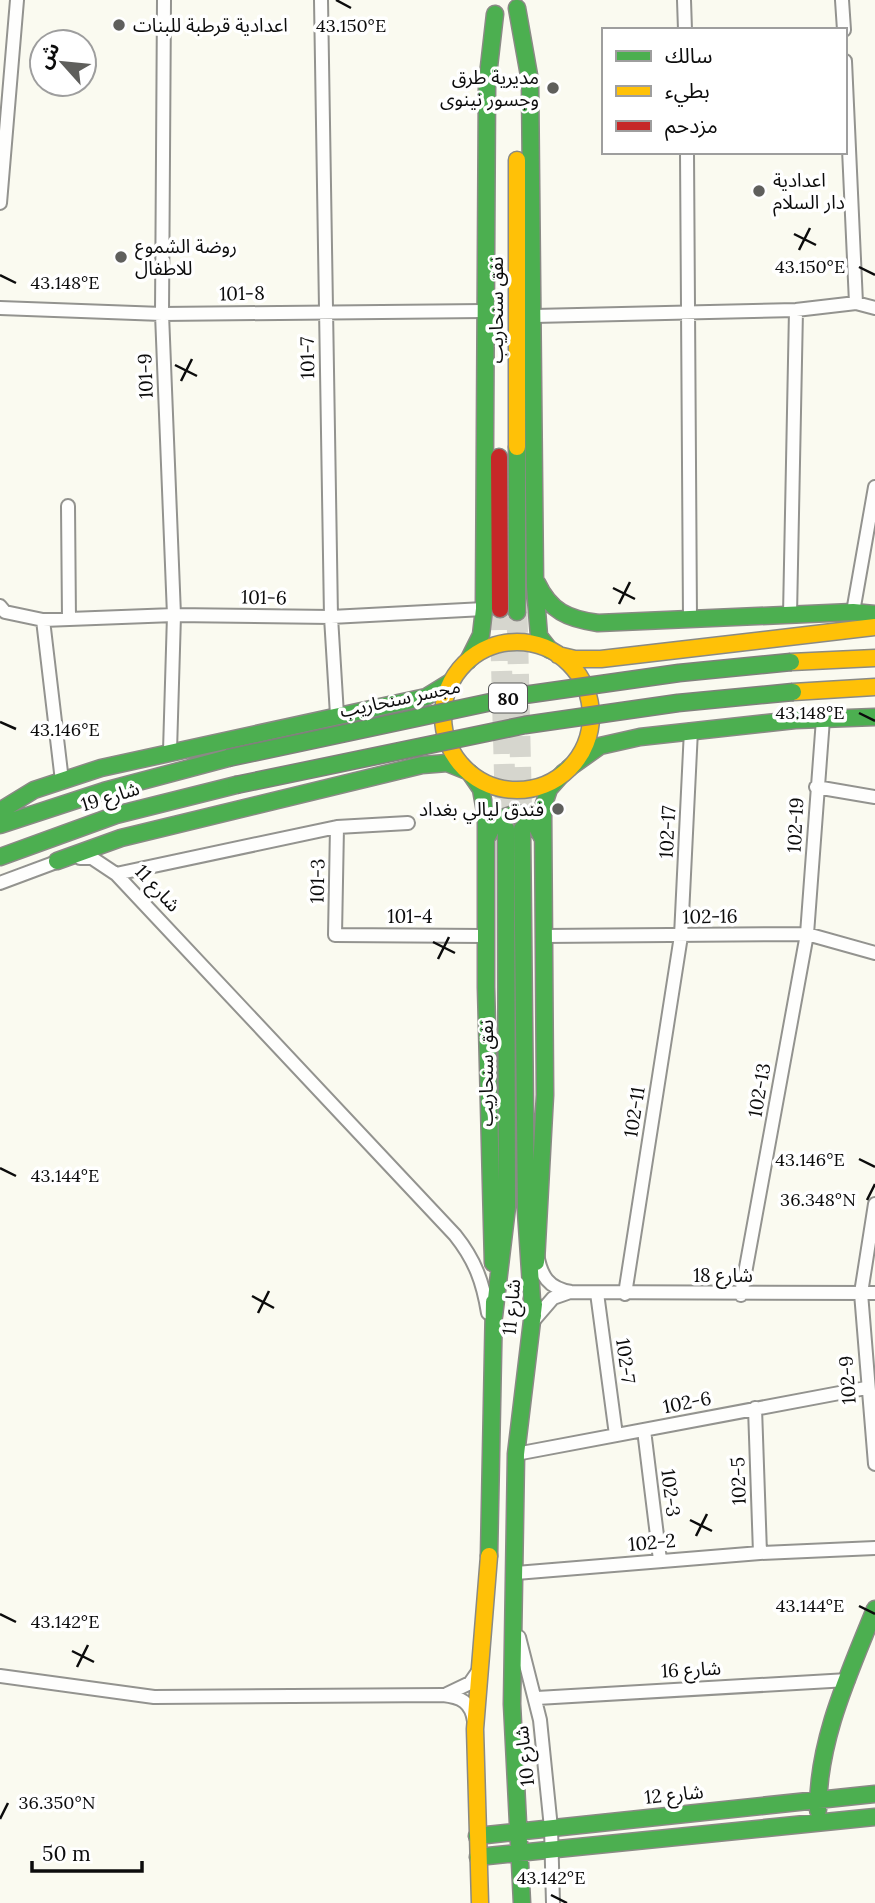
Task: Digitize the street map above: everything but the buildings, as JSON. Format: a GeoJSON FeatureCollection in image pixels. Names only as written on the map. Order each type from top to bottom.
{"type":"FeatureCollection","features":[{"type":"Feature","properties":{"kind":"main road"},"geometry":{"type":"LineString","coordinates":[[495,7],[488,72],[484,312],[484,582],[486,607],[505,620],[526,614],[535,600],[530,81],[517,4]]}},
{"type":"Feature","properties":{"kind":"main road","name":"نفق سنحاريب"},"geometry":{"type":"LineString","coordinates":[[517,4],[517,612]]}},
{"type":"Feature","properties":{"kind":"main road","name":"نفق سنحاريب"},"geometry":{"type":"LineString","coordinates":[[492,609],[495,7]]}},
{"type":"Feature","properties":{"kind":"main road"},"geometry":{"type":"LineString","coordinates":[[469,772],[451,751],[443,725],[445,699],[452,681],[468,661],[492,609],[484,582]]}},
{"type":"Feature","properties":{"kind":"main road"},"geometry":{"type":"LineString","coordinates":[[535,582],[551,610],[575,621],[598,623],[853,612],[875,614]]}},
{"type":"Feature","properties":{"kind":"main road"},"geometry":{"type":"LineString","coordinates":[[535,582],[539,636],[579,677],[589,701],[586,740],[566,770]]}},
{"type":"Feature","properties":{"kind":"main road"},"geometry":{"type":"LineString","coordinates":[[468,661],[492,647],[511,642],[531,644],[575,660],[690,651],[789,635],[875,627]]}},
{"type":"Feature","properties":{"kind":"main road","name":"مجسر سنحاريب"},"geometry":{"type":"LineString","coordinates":[[228,758],[524,695],[679,673],[791,662],[875,658]]}},
{"type":"Feature","properties":{"kind":"main road"},"geometry":{"type":"LineString","coordinates":[[0,811],[34,790],[62,781],[170,751],[426,696],[452,681]]}},
{"type":"Feature","properties":{"kind":"main road","name":"شارع 19"},"geometry":{"type":"LineString","coordinates":[[0,858],[116,815],[236,785],[559,719],[793,692],[875,687]]}},
{"type":"Feature","properties":{"kind":"main road"},"geometry":{"type":"LineString","coordinates":[[57,861],[121,838],[422,765],[446,763],[469,772],[490,785],[515,790],[541,786],[600,746],[691,730],[875,717]]}},
{"type":"Feature","properties":{"kind":"main road","name":"شارع 19"},"geometry":{"type":"LineString","coordinates":[[0,825],[104,791],[228,758]]}},
{"type":"Feature","properties":{"kind":"main road","name":"شارع 11"},"geometry":{"type":"LineString","coordinates":[[522,1903],[512,1704],[516,1454],[532,1322],[545,1095],[542,837],[546,798],[566,770]]}},
{"type":"Feature","properties":{"kind":"main road","name":"شارع 11"},"geometry":{"type":"LineString","coordinates":[[469,772],[484,800],[486,842],[485,936],[494,1316],[488,1580],[475,1729],[480,1903]]}},
{"type":"Feature","properties":{"kind":"main road"},"geometry":{"type":"LineString","coordinates":[[486,842],[496,820],[508,814],[525,814],[532,818],[542,837]]}},
{"type":"Feature","properties":{"kind":"main road","name":"نفق سنحاريب"},"geometry":{"type":"LineString","coordinates":[[494,1316],[507,1207],[514,829],[532,1322]]}},
{"type":"Feature","properties":{"kind":"main road"},"geometry":{"type":"LineString","coordinates":[[819,1824],[818,1774],[848,1680],[875,1609]]}},
{"type":"Feature","properties":{"kind":"main road","name":"شارع 12"},"geometry":{"type":"LineString","coordinates":[[477,1836],[875,1794]]}},
{"type":"Feature","properties":{"kind":"main road"},"geometry":{"type":"LineString","coordinates":[[478,1857],[875,1817]]}},
{"type":"Feature","properties":{"kind":"street"},"geometry":{"type":"LineString","coordinates":[[0,203],[17,0]]}},
{"type":"Feature","properties":{"kind":"street","name":"101-9"},"geometry":{"type":"LineString","coordinates":[[164,0],[162,314],[174,615],[170,751]]}},
{"type":"Feature","properties":{"kind":"street","name":"101-7"},"geometry":{"type":"LineString","coordinates":[[321,0],[331,617],[337,715]]}},
{"type":"Feature","properties":{"kind":"street"},"geometry":{"type":"LineString","coordinates":[[684,0],[685,28]]}},
{"type":"Feature","properties":{"kind":"street"},"geometry":{"type":"LineString","coordinates":[[842,0],[844,28]]}},
{"type":"Feature","properties":{"kind":"street"},"geometry":{"type":"LineString","coordinates":[[847,105],[856,303]]}},
{"type":"Feature","properties":{"kind":"street"},"geometry":{"type":"LineString","coordinates":[[687,154],[690,619]]}},
{"type":"Feature","properties":{"kind":"street"},"geometry":{"type":"LineString","coordinates":[[534,316],[796,310],[856,303],[875,308]]}},
{"type":"Feature","properties":{"kind":"street","name":"101-8"},"geometry":{"type":"LineString","coordinates":[[0,308],[162,314],[484,312]]}},
{"type":"Feature","properties":{"kind":"street"},"geometry":{"type":"LineString","coordinates":[[790,615],[796,310]]}},
{"type":"Feature","properties":{"kind":"street"},"geometry":{"type":"LineString","coordinates":[[853,612],[875,487]]}},
{"type":"Feature","properties":{"kind":"street"},"geometry":{"type":"LineString","coordinates":[[68,506],[69,619]]}},
{"type":"Feature","properties":{"kind":"street","name":"101-6"},"geometry":{"type":"LineString","coordinates":[[0,606],[5,612],[43,620],[174,615],[331,617],[492,609]]}},
{"type":"Feature","properties":{"kind":"street"},"geometry":{"type":"LineString","coordinates":[[43,620],[62,781]]}},
{"type":"Feature","properties":{"kind":"street","name":"102-19"},"geometry":{"type":"LineString","coordinates":[[807,934],[823,719]]}},
{"type":"Feature","properties":{"kind":"street","name":"102-17"},"geometry":{"type":"LineString","coordinates":[[681,936],[691,730]]}},
{"type":"Feature","properties":{"kind":"street"},"geometry":{"type":"LineString","coordinates":[[816,787],[875,797]]}},
{"type":"Feature","properties":{"kind":"street"},"geometry":{"type":"LineString","coordinates":[[116,874],[337,827],[408,823]]}},
{"type":"Feature","properties":{"kind":"street","name":"101-3"},"geometry":{"type":"LineString","coordinates":[[335,935],[337,827]]}},
{"type":"Feature","properties":{"kind":"street","name":"شارع 11"},"geometry":{"type":"LineString","coordinates":[[0,883],[57,861],[76,857],[92,859],[116,874],[472,1256],[485,1294],[492,1354]]}},
{"type":"Feature","properties":{"kind":"street","name":"102-16"},"geometry":{"type":"LineString","coordinates":[[543,936],[807,934],[875,953]]}},
{"type":"Feature","properties":{"kind":"street","name":"102-13"},"geometry":{"type":"LineString","coordinates":[[741,1295],[807,934]]}},
{"type":"Feature","properties":{"kind":"street","name":"101-4"},"geometry":{"type":"LineString","coordinates":[[335,935],[485,936]]}},
{"type":"Feature","properties":{"kind":"street","name":"102-11"},"geometry":{"type":"LineString","coordinates":[[625,1293],[681,936]]}},
{"type":"Feature","properties":{"kind":"street","name":"102-9"},"geometry":{"type":"LineString","coordinates":[[875,1205],[861,1293],[866,1388],[875,1464]]}},
{"type":"Feature","properties":{"kind":"street"},"geometry":{"type":"LineString","coordinates":[[537,1254],[539,1268],[549,1284],[571,1292]]}},
{"type":"Feature","properties":{"kind":"street"},"geometry":{"type":"LineString","coordinates":[[532,1322],[545,1304],[571,1292]]}},
{"type":"Feature","properties":{"kind":"street","name":"شارع 18"},"geometry":{"type":"LineString","coordinates":[[571,1292],[741,1295],[875,1293]]}},
{"type":"Feature","properties":{"kind":"street","name":"102-7"},"geometry":{"type":"LineString","coordinates":[[597,1293],[617,1435]]}},
{"type":"Feature","properties":{"kind":"street","name":"102-6"},"geometry":{"type":"LineString","coordinates":[[516,1454],[866,1388]]}},
{"type":"Feature","properties":{"kind":"street","name":"102-5"},"geometry":{"type":"LineString","coordinates":[[755,1408],[760,1553]]}},
{"type":"Feature","properties":{"kind":"street","name":"102-3"},"geometry":{"type":"LineString","coordinates":[[644,1430],[660,1560]]}},
{"type":"Feature","properties":{"kind":"street","name":"102-2"},"geometry":{"type":"LineString","coordinates":[[516,1573],[760,1553],[875,1548]]}},
{"type":"Feature","properties":{"kind":"street","name":"شارع 10"},"geometry":{"type":"LineString","coordinates":[[515,1609],[520,1644],[537,1698],[551,1828],[553,1903]]}},
{"type":"Feature","properties":{"kind":"street"},"geometry":{"type":"LineString","coordinates":[[0,1676],[154,1697],[443,1695],[457,1692],[470,1683],[483,1660]]}},
{"type":"Feature","properties":{"kind":"street","name":"شارع 16"},"geometry":{"type":"LineString","coordinates":[[537,1698],[848,1680]]}},
{"type":"Feature","properties":{"kind":"street"},"geometry":{"type":"LineString","coordinates":[[443,1695],[463,1700],[472,1709],[475,1729]]}},
{"type":"Feature","properties":{"kind":"tunnel"},"geometry":{"type":"LineString","coordinates":[[500,609],[506,829]]}},
{"type":"Feature","properties":{"kind":"tunnel"},"geometry":{"type":"LineString","coordinates":[[517,612],[522,829]]}},
{"type":"Feature","properties":{"kind":"traffic: fast"},"geometry":{"type":"LineString","coordinates":[[517,8],[530,81],[535,586],[539,636],[550,650]]}},
{"type":"Feature","properties":{"kind":"traffic: fast"},"geometry":{"type":"LineString","coordinates":[[468,661],[481,635],[484,609],[487,84],[495,14]]}},
{"type":"Feature","properties":{"kind":"traffic: fast"},"geometry":{"type":"LineString","coordinates":[[517,447],[517,612]]}},
{"type":"Feature","properties":{"kind":"traffic: fast"},"geometry":{"type":"LineString","coordinates":[[537,583],[542,593],[561,612],[598,623],[853,612],[875,614]]}},
{"type":"Feature","properties":{"kind":"traffic: fast"},"geometry":{"type":"LineString","coordinates":[[228,758],[524,695],[679,673],[791,662]]}},
{"type":"Feature","properties":{"kind":"traffic: fast"},"geometry":{"type":"LineString","coordinates":[[0,811],[34,790],[101,768],[426,697],[452,681]]}},
{"type":"Feature","properties":{"kind":"traffic: fast"},"geometry":{"type":"LineString","coordinates":[[236,785],[525,725],[678,703],[793,692]]}},
{"type":"Feature","properties":{"kind":"traffic: fast"},"geometry":{"type":"LineString","coordinates":[[569,768],[600,746],[640,737],[795,720],[875,717]]}},
{"type":"Feature","properties":{"kind":"traffic: fast"},"geometry":{"type":"LineString","coordinates":[[0,825],[104,791],[228,758]]}},
{"type":"Feature","properties":{"kind":"traffic: fast"},"geometry":{"type":"LineString","coordinates":[[57,861],[121,838],[422,765],[447,763],[467,771]]}},
{"type":"Feature","properties":{"kind":"traffic: fast"},"geometry":{"type":"LineString","coordinates":[[536,1262],[545,1095],[543,807],[549,789],[564,772]]}},
{"type":"Feature","properties":{"kind":"traffic: fast"},"geometry":{"type":"LineString","coordinates":[[470,773],[481,789],[486,817],[486,987],[493,1263]]}},
{"type":"Feature","properties":{"kind":"traffic: fast"},"geometry":{"type":"LineString","coordinates":[[0,857],[116,815],[236,785]]}},
{"type":"Feature","properties":{"kind":"traffic: fast"},"geometry":{"type":"LineString","coordinates":[[487,837],[496,820],[517,813],[532,818],[542,837]]}},
{"type":"Feature","properties":{"kind":"traffic: fast"},"geometry":{"type":"LineString","coordinates":[[494,1316],[507,1207],[506,829]]}},
{"type":"Feature","properties":{"kind":"traffic: fast"},"geometry":{"type":"LineString","coordinates":[[522,829],[526,1211],[533,1316]]}},
{"type":"Feature","properties":{"kind":"traffic: fast"},"geometry":{"type":"LineString","coordinates":[[489,1556],[494,1302]]}},
{"type":"Feature","properties":{"kind":"traffic: fast"},"geometry":{"type":"LineString","coordinates":[[522,1903],[512,1704],[516,1454],[534,1304]]}},
{"type":"Feature","properties":{"kind":"traffic: fast"},"geometry":{"type":"LineString","coordinates":[[818,1810],[819,1784],[829,1732],[875,1609]]}},
{"type":"Feature","properties":{"kind":"traffic: fast"},"geometry":{"type":"LineString","coordinates":[[477,1836],[875,1794]]}},
{"type":"Feature","properties":{"kind":"traffic: fast"},"geometry":{"type":"LineString","coordinates":[[478,1857],[875,1817]]}},
{"type":"Feature","properties":{"kind":"traffic: slow"},"geometry":{"type":"LineString","coordinates":[[517,160],[517,447]]}},
{"type":"Feature","properties":{"kind":"traffic: slow"},"geometry":{"type":"LineString","coordinates":[[558,655],[575,659],[601,659],[875,627]]}},
{"type":"Feature","properties":{"kind":"traffic: slow"},"geometry":{"type":"LineString","coordinates":[[517,642],[545,648],[569,664],[585,688],[591,716],[585,744],[569,768],[545,784],[517,790],[489,784],[465,768],[449,744],[443,716],[449,688],[465,664],[489,648],[517,642]]}},
{"type":"Feature","properties":{"kind":"traffic: slow"},"geometry":{"type":"LineString","coordinates":[[791,662],[875,658]]}},
{"type":"Feature","properties":{"kind":"traffic: slow"},"geometry":{"type":"LineString","coordinates":[[793,692],[875,687]]}},
{"type":"Feature","properties":{"kind":"traffic: slow"},"geometry":{"type":"LineString","coordinates":[[480,1903],[475,1729],[489,1556]]}},
{"type":"Feature","properties":{"kind":"traffic: jam"},"geometry":{"type":"LineString","coordinates":[[499,457],[500,609]]}},
{"type":"Feature","properties":{"kind":"place","name":"اعدادية قرطبة للبنات"},"geometry":{"type":"Point","coordinates":[119,25]}},
{"type":"Feature","properties":{"kind":"place","name":"مديرية طرق وجسور نينوى"},"geometry":{"type":"Point","coordinates":[553,88]}},
{"type":"Feature","properties":{"kind":"place","name":"اعدادية دار السلام"},"geometry":{"type":"Point","coordinates":[759,191]}},
{"type":"Feature","properties":{"kind":"place","name":"روضة الشموع للاطفال"},"geometry":{"type":"Point","coordinates":[121,257]}},
{"type":"Feature","properties":{"kind":"place","name":"فندق ليالي بغداد"},"geometry":{"type":"Point","coordinates":[558,809]}}]}
